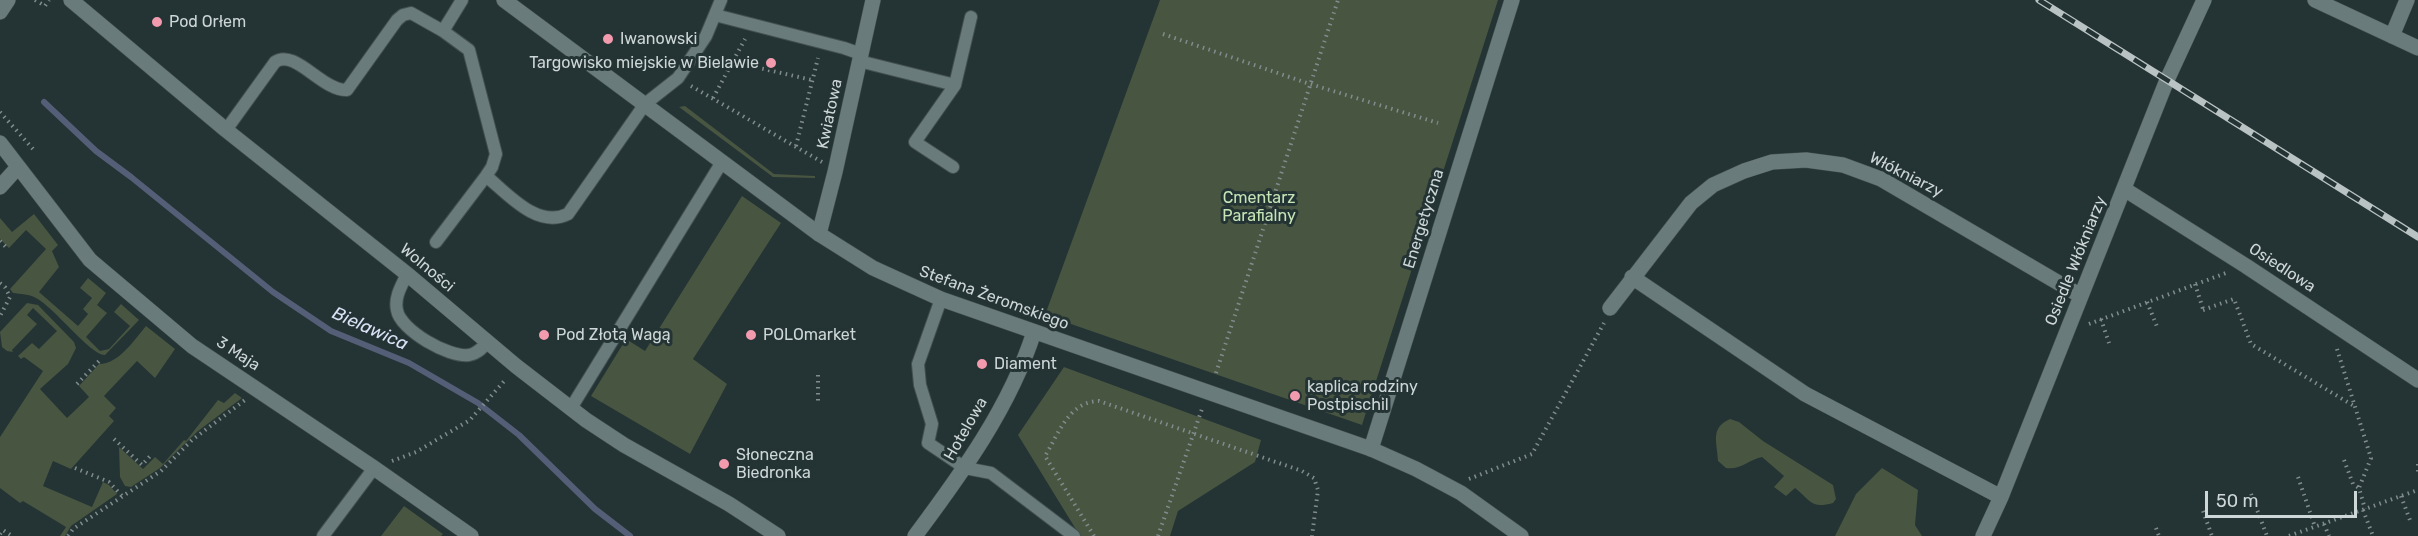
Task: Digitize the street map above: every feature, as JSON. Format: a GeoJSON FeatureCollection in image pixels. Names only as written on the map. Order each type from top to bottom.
{"type":"FeatureCollection","features":[{"type":"Feature","properties":{"kind":"street"},"geometry":{"type":"LineString","coordinates":[[0,12],[8,0]]}},
{"type":"Feature","properties":{"kind":"street","name":"Wolności"},"geometry":{"type":"LineString","coordinates":[[71,0],[226,130],[571,408],[624,445],[729,504],[778,536]]}},
{"type":"Feature","properties":{"kind":"street","name":"Stefana Żeromskiego"},"geometry":{"type":"LineString","coordinates":[[504,0],[819,234],[873,268],[941,299],[1371,449],[1449,487],[1496,516],[1521,536]]}},
{"type":"Feature","properties":{"kind":"street","name":"Kwiatowa"},"geometry":{"type":"LineString","coordinates":[[819,234],[836,172],[873,0]]}},
{"type":"Feature","properties":{"kind":"street","name":"Energetyczna"},"geometry":{"type":"LineString","coordinates":[[1371,449],[1512,0]]}},
{"type":"Feature","properties":{"kind":"street","name":"Osiedle Włókniarzy"},"geometry":{"type":"LineString","coordinates":[[1983,536],[2001,498],[2167,80],[2204,0]]}},
{"type":"Feature","properties":{"kind":"street"},"geometry":{"type":"LineString","coordinates":[[2315,0],[2418,48]]}},
{"type":"Feature","properties":{"kind":"street"},"geometry":{"type":"LineString","coordinates":[[2392,36],[2407,0]]}},
{"type":"Feature","properties":{"kind":"street","name":"3 Maja"},"geometry":{"type":"LineString","coordinates":[[0,143],[61,225],[98,266],[192,346],[471,536]]}},
{"type":"Feature","properties":{"kind":"street","name":"Włókniarzy"},"geometry":{"type":"LineString","coordinates":[[1610,308],[1691,203],[1713,185],[1772,162],[1806,160],[1844,165],[1881,179],[2081,296]]}},
{"type":"Feature","properties":{"kind":"street"},"geometry":{"type":"LineString","coordinates":[[0,187],[18,167]]}},
{"type":"Feature","properties":{"kind":"street","name":"Osiedlowa"},"geometry":{"type":"LineString","coordinates":[[2124,189],[2246,266],[2418,380]]}},
{"type":"Feature","properties":{"kind":"street"},"geometry":{"type":"LineString","coordinates":[[1632,277],[1804,394],[2001,498]]}},
{"type":"Feature","properties":{"kind":"street","name":"Hotelowa"},"geometry":{"type":"LineString","coordinates":[[915,536],[965,468],[1026,358],[1034,332]]}},
{"type":"Feature","properties":{"kind":"lane"},"geometry":{"type":"LineString","coordinates":[[443,31],[462,0]]}},
{"type":"Feature","properties":{"kind":"lane"},"geometry":{"type":"LineString","coordinates":[[486,176],[535,215],[557,219],[568,214],[645,104],[678,78],[706,36],[721,0]]}},
{"type":"Feature","properties":{"kind":"lane"},"geometry":{"type":"LineString","coordinates":[[226,130],[280,58],[287,58],[297,63],[338,91],[347,90],[397,20],[411,13],[443,31],[469,50],[496,154],[492,168],[436,242]]}},
{"type":"Feature","properties":{"kind":"lane"},"geometry":{"type":"LineString","coordinates":[[715,15],[821,42],[860,58],[955,86]]}},
{"type":"Feature","properties":{"kind":"lane"},"geometry":{"type":"LineString","coordinates":[[953,167],[915,142],[955,86],[971,17]]}},
{"type":"Feature","properties":{"kind":"lane"},"geometry":{"type":"LineString","coordinates":[[571,408],[722,162]]}},
{"type":"Feature","properties":{"kind":"lane"},"geometry":{"type":"LineString","coordinates":[[407,274],[398,294],[396,308],[400,319],[423,339],[441,349],[469,356],[478,352],[488,342]]}},
{"type":"Feature","properties":{"kind":"lane"},"geometry":{"type":"LineString","coordinates":[[941,299],[922,348],[918,373],[932,424],[928,442],[965,468],[991,473],[1074,536]]}},
{"type":"Feature","properties":{"kind":"lane"},"geometry":{"type":"LineString","coordinates":[[323,536],[374,468]]}},
{"type":"Feature","properties":{"kind":"path"},"geometry":{"type":"LineString","coordinates":[[35,0],[45,6],[49,0]]}},
{"type":"Feature","properties":{"kind":"path"},"geometry":{"type":"LineString","coordinates":[[1216,373],[1338,0]]}},
{"type":"Feature","properties":{"kind":"path"},"geometry":{"type":"LineString","coordinates":[[713,98],[753,25]]}},
{"type":"Feature","properties":{"kind":"path"},"geometry":{"type":"LineString","coordinates":[[1163,34],[1310,84],[1438,123]]}},
{"type":"Feature","properties":{"kind":"path"},"geometry":{"type":"LineString","coordinates":[[796,147],[821,42]]}},
{"type":"Feature","properties":{"kind":"path"},"geometry":{"type":"LineString","coordinates":[[733,62],[812,80]]}},
{"type":"Feature","properties":{"kind":"path"},"geometry":{"type":"LineString","coordinates":[[678,78],[822,162]]}},
{"type":"Feature","properties":{"kind":"path"},"geometry":{"type":"LineString","coordinates":[[1,114],[33,149]]}},
{"type":"Feature","properties":{"kind":"path"},"geometry":{"type":"LineString","coordinates":[[1,243],[8,249]]}},
{"type":"Feature","properties":{"kind":"path"},"geometry":{"type":"LineString","coordinates":[[2068,327],[2085,325],[2246,266]]}},
{"type":"Feature","properties":{"kind":"path"},"geometry":{"type":"LineString","coordinates":[[0,283],[10,297],[0,316]]}},
{"type":"Feature","properties":{"kind":"path"},"geometry":{"type":"LineString","coordinates":[[2195,284],[2204,311],[2234,299],[2251,344],[2354,406]]}},
{"type":"Feature","properties":{"kind":"path"},"geometry":{"type":"LineString","coordinates":[[2147,302],[2158,329]]}},
{"type":"Feature","properties":{"kind":"path"},"geometry":{"type":"LineString","coordinates":[[1449,487],[1532,454],[1607,318],[1610,308]]}},
{"type":"Feature","properties":{"kind":"path"},"geometry":{"type":"LineString","coordinates":[[2101,319],[2110,346]]}},
{"type":"Feature","properties":{"kind":"path"},"geometry":{"type":"LineString","coordinates":[[2337,350],[2371,458],[2359,488],[2373,536]]}},
{"type":"Feature","properties":{"kind":"path"},"geometry":{"type":"LineString","coordinates":[[77,384],[100,360]]}},
{"type":"Feature","properties":{"kind":"path"},"geometry":{"type":"LineString","coordinates":[[818,375],[818,404]]}},
{"type":"Feature","properties":{"kind":"path"},"geometry":{"type":"LineString","coordinates":[[68,536],[73,529],[162,471],[192,440],[248,398]]}},
{"type":"Feature","properties":{"kind":"path"},"geometry":{"type":"LineString","coordinates":[[374,468],[416,452],[477,413],[489,399]]}},
{"type":"Feature","properties":{"kind":"path"},"geometry":{"type":"LineString","coordinates":[[1158,536],[1206,400]]}},
{"type":"Feature","properties":{"kind":"path"},"geometry":{"type":"LineString","coordinates":[[1094,536],[1045,456],[1072,412],[1084,404],[1099,401],[1302,471],[1314,478],[1318,490],[1312,536]]}},
{"type":"Feature","properties":{"kind":"path"},"geometry":{"type":"LineString","coordinates":[[114,439],[142,465],[152,454]]}},
{"type":"Feature","properties":{"kind":"path"},"geometry":{"type":"LineString","coordinates":[[2344,460],[2354,484],[2359,488]]}},
{"type":"Feature","properties":{"kind":"path"},"geometry":{"type":"LineString","coordinates":[[2418,464],[2418,471]]}},
{"type":"Feature","properties":{"kind":"path"},"geometry":{"type":"LineString","coordinates":[[75,468],[109,482],[122,496]]}},
{"type":"Feature","properties":{"kind":"path"},"geometry":{"type":"LineString","coordinates":[[2298,477],[2315,527]]}},
{"type":"Feature","properties":{"kind":"path"},"geometry":{"type":"LineString","coordinates":[[2289,536],[2418,490]]}},
{"type":"Feature","properties":{"kind":"path"},"geometry":{"type":"LineString","coordinates":[[2251,494],[2267,536]]}},
{"type":"Feature","properties":{"kind":"path"},"geometry":{"type":"LineString","coordinates":[[2401,496],[2411,523]]}},
{"type":"Feature","properties":{"kind":"path"},"geometry":{"type":"LineString","coordinates":[[2203,511],[2212,536]]}},
{"type":"Feature","properties":{"kind":"path"},"geometry":{"type":"LineString","coordinates":[[2324,524],[2329,536]]}},
{"type":"Feature","properties":{"kind":"path"},"geometry":{"type":"LineString","coordinates":[[2156,528],[2159,536]]}},
{"type":"Feature","properties":{"kind":"path"},"geometry":{"type":"LineString","coordinates":[[0,534],[3,530],[12,536]]}},
{"type":"Feature","properties":{"kind":"green space","name":"Cmentarz Parafialny"},"geometry":{"type":"Polygon","coordinates":[[[1160,0],[1498,0],[1362,425],[1045,315],[1160,0]]]}},
{"type":"Feature","properties":{"kind":"green space"},"geometry":{"type":"Polygon","coordinates":[[[685,106],[774,174],[815,176],[815,178],[773,177],[679,107],[685,106]]]}},
{"type":"Feature","properties":{"kind":"green space"},"geometry":{"type":"Polygon","coordinates":[[[742,196],[781,223],[693,359],[727,384],[690,454],[591,396],[626,339],[645,351],[742,196]]]}},
{"type":"Feature","properties":{"kind":"green space"},"geometry":{"type":"Polygon","coordinates":[[[34,214],[58,245],[52,251],[59,267],[39,292],[78,326],[88,314],[83,309],[92,298],[80,288],[88,278],[106,293],[97,305],[107,313],[86,337],[100,351],[109,349],[130,326],[114,312],[121,304],[139,320],[105,355],[91,348],[44,303],[31,296],[13,293],[10,289],[46,249],[26,230],[9,248],[0,239],[0,218],[12,232],[34,214]]]}},
{"type":"Feature","properties":{"kind":"green space"},"geometry":{"type":"Polygon","coordinates":[[[27,303],[38,305],[74,342],[76,348],[68,364],[40,389],[67,418],[89,397],[79,386],[99,364],[119,356],[146,326],[175,349],[155,378],[137,361],[104,396],[116,408],[109,416],[114,421],[71,469],[53,461],[43,486],[92,507],[103,482],[117,494],[71,526],[65,536],[60,536],[66,527],[23,501],[20,503],[0,488],[0,437],[43,371],[24,357],[21,359],[18,356],[32,343],[39,349],[57,331],[33,308],[27,315],[37,324],[12,350],[13,352],[2,347],[0,332],[27,303]]]}},
{"type":"Feature","properties":{"kind":"green space"},"geometry":{"type":"Polygon","coordinates":[[[1064,367],[1261,440],[1255,462],[1178,511],[1170,536],[1080,536],[1018,435],[1064,367]]]}},
{"type":"Feature","properties":{"kind":"green space"},"geometry":{"type":"Polygon","coordinates":[[[235,393],[242,398],[198,431],[160,468],[131,487],[125,486],[120,477],[119,447],[143,469],[155,457],[163,464],[184,440],[186,441],[218,400],[224,403],[235,393]]]}},
{"type":"Feature","properties":{"kind":"green space"},"geometry":{"type":"Polygon","coordinates":[[[1730,419],[1739,422],[1763,441],[1833,485],[1836,499],[1833,503],[1820,505],[1812,503],[1795,488],[1786,496],[1774,487],[1784,476],[1762,457],[1736,468],[1726,468],[1718,461],[1716,436],[1720,427],[1730,419]]]}},
{"type":"Feature","properties":{"kind":"green space"},"geometry":{"type":"Polygon","coordinates":[[[1882,468],[1918,490],[1915,525],[1922,536],[1835,536],[1856,494],[1882,468]]]}},
{"type":"Feature","properties":{"kind":"green space"},"geometry":{"type":"Polygon","coordinates":[[[404,506],[443,534],[441,536],[381,536],[404,506]]]}},
{"type":"Feature","properties":{"kind":"waterway","name":"Bielawica"},"geometry":{"type":"LineString","coordinates":[[44,102],[96,151],[273,292],[331,331],[409,363],[478,403],[519,435],[595,509],[630,536]]}},
{"type":"Feature","properties":{"kind":"railway"},"geometry":{"type":"LineString","coordinates":[[2039,0],[2418,237]]}},
{"type":"Feature","properties":{"kind":"place","name":"Pod Orłem"},"geometry":{"type":"Point","coordinates":[157,22]}},
{"type":"Feature","properties":{"kind":"place","name":"Iwanowski"},"geometry":{"type":"Point","coordinates":[608,39]}},
{"type":"Feature","properties":{"kind":"place","name":"Targowisko miejskie w Bielawie"},"geometry":{"type":"Point","coordinates":[771,63]}},
{"type":"Feature","properties":{"kind":"place","name":"Pod Złotą Wagą"},"geometry":{"type":"Point","coordinates":[544,335]}},
{"type":"Feature","properties":{"kind":"place","name":"POLOmarket"},"geometry":{"type":"Point","coordinates":[751,335]}},
{"type":"Feature","properties":{"kind":"place","name":"Diament"},"geometry":{"type":"Point","coordinates":[982,364]}},
{"type":"Feature","properties":{"kind":"place","name":"kaplica rodziny Postpischil"},"geometry":{"type":"Point","coordinates":[1295,396]}},
{"type":"Feature","properties":{"kind":"place","name":"Słoneczna Biedronka"},"geometry":{"type":"Point","coordinates":[724,464]}}]}
